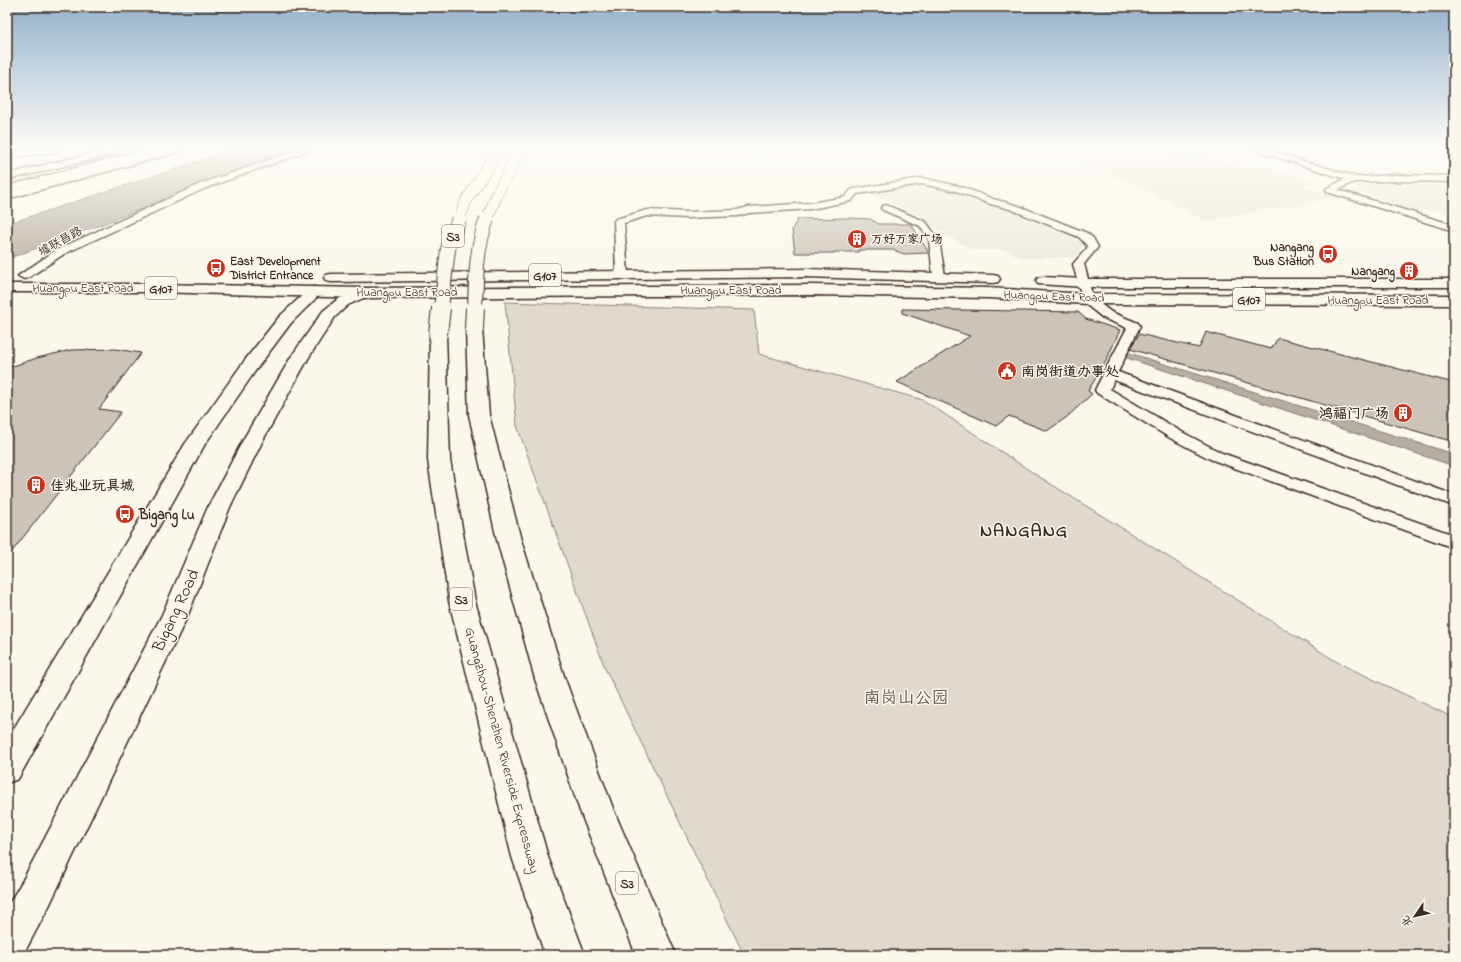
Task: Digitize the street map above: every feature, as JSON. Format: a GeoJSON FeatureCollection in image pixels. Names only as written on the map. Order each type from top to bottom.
{"type":"FeatureCollection","features":[{"type":"Feature","properties":{"kind":"main road","name":"Guangzhou-Shenzhen Riverside Expressway"},"geometry":{"type":"LineString","coordinates":[[471,194],[466,202],[448,248],[438,334],[439,460],[462,601],[530,857],[565,955]]}},
{"type":"Feature","properties":{"kind":"main road","name":"S3"},"geometry":{"type":"LineString","coordinates":[[497,194],[484,228],[476,266],[474,329],[479,415],[509,540],[550,678],[598,812],[656,955]]}},
{"type":"Feature","properties":{"kind":"main road","name":"Huangpu East Road"},"geometry":{"type":"LineString","coordinates":[[8,286],[154,288],[311,282],[622,274],[806,273],[939,276],[1008,280]]}},
{"type":"Feature","properties":{"kind":"main road","name":"Huangpu East Road"},"geometry":{"type":"LineString","coordinates":[[8,286],[24,276],[311,282],[363,293],[813,290],[988,294],[1087,299],[1454,300]]}},
{"type":"Feature","properties":{"kind":"main road","name":"Huangpu East Road"},"geometry":{"type":"LineString","coordinates":[[1030,281],[1084,283],[1454,283]]}},
{"type":"Feature","properties":{"kind":"main road"},"geometry":{"type":"LineString","coordinates":[[7,769],[195,444],[251,364],[286,320],[311,282]]}},
{"type":"Feature","properties":{"kind":"main road","name":"Bigang Road"},"geometry":{"type":"LineString","coordinates":[[7,945],[36,894],[175,615],[219,507],[253,440],[300,357],[329,314],[343,302],[363,293]]}},
{"type":"Feature","properties":{"kind":"street","name":"墟联昌路"},"geometry":{"type":"LineString","coordinates":[[24,276],[60,252],[185,194]]}},
{"type":"Feature","properties":{"kind":"street"},"geometry":{"type":"LineString","coordinates":[[622,274],[619,221],[636,215],[661,212],[687,215],[738,213],[748,210],[811,206],[848,199],[852,194]]}},
{"type":"Feature","properties":{"kind":"street"},"geometry":{"type":"LineString","coordinates":[[972,194],[990,201],[1013,206],[1083,235],[1089,240],[1093,247],[1078,264],[1087,299],[1108,315],[1134,326],[1102,390],[1176,435],[1216,456],[1454,542]]}},
{"type":"Feature","properties":{"kind":"street"},"geometry":{"type":"LineString","coordinates":[[1343,194],[1454,228]]}},
{"type":"Feature","properties":{"kind":"street"},"geometry":{"type":"LineString","coordinates":[[1358,194],[1371,200],[1454,224]]}},
{"type":"Feature","properties":{"kind":"street"},"geometry":{"type":"LineString","coordinates":[[886,208],[923,224],[934,240],[939,276]]}},
{"type":"Feature","properties":{"kind":"street"},"geometry":{"type":"LineString","coordinates":[[1110,374],[1454,501]]}},
{"type":"Feature","properties":{"kind":"shaded area"},"geometry":{"type":"Polygon","coordinates":[[[99,194],[178,194],[106,223],[7,259],[7,224],[99,194]]]}},
{"type":"Feature","properties":{"kind":"shaded area"},"geometry":{"type":"Polygon","coordinates":[[[868,194],[964,194],[987,203],[1016,211],[1079,237],[1084,244],[1076,257],[1023,258],[1006,250],[972,250],[884,198],[880,199],[868,194]]]}},
{"type":"Feature","properties":{"kind":"shaded area"},"geometry":{"type":"Polygon","coordinates":[[[1154,194],[1328,194],[1338,197],[1206,221],[1154,194]]]}},
{"type":"Feature","properties":{"kind":"shaded area"},"geometry":{"type":"Polygon","coordinates":[[[1369,194],[1454,194],[1454,217],[1437,210],[1411,211],[1369,194]]]}},
{"type":"Feature","properties":{"kind":"shaded area"},"geometry":{"type":"Polygon","coordinates":[[[1123,351],[1454,454],[1454,466],[1121,356],[1123,351]]]}},
{"type":"Feature","properties":{"kind":"green space","name":"南岗山公园"},"geometry":{"type":"Polygon","coordinates":[[[505,302],[754,310],[759,354],[923,400],[1038,476],[1339,663],[1454,718],[1454,955],[744,955],[605,668],[517,426],[505,302]]]}},
{"type":"Feature","properties":{"kind":"building","name":"万好万家广场"},"geometry":{"type":"Polygon","coordinates":[[[798,219],[870,219],[879,224],[911,224],[929,253],[904,254],[893,250],[858,250],[859,252],[795,253],[792,229],[798,219]]]}},
{"type":"Feature","properties":{"kind":"building","name":"南岗街道办事处"},"geometry":{"type":"Polygon","coordinates":[[[902,309],[1078,312],[1086,319],[1120,330],[1106,361],[1088,391],[1092,394],[1067,417],[1047,431],[1009,416],[996,426],[897,382],[970,336],[902,313],[902,309]]]}},
{"type":"Feature","properties":{"kind":"building","name":"鸿福门广场"},"geometry":{"type":"Polygon","coordinates":[[[1206,332],[1271,349],[1278,338],[1454,383],[1454,442],[1130,349],[1139,334],[1199,348],[1206,332]]]}},
{"type":"Feature","properties":{"kind":"building","name":"佳兆业玩具城"},"geometry":{"type":"Polygon","coordinates":[[[115,349],[141,353],[99,409],[121,412],[7,558],[7,368],[37,358],[71,350],[115,349]]]}},
{"type":"Feature","properties":{"kind":"place","name":"万好万家广场"},"geometry":{"type":"Point","coordinates":[857,239]}},
{"type":"Feature","properties":{"kind":"place","name":"Nangang Bus Station"},"geometry":{"type":"Point","coordinates":[1328,254]}},
{"type":"Feature","properties":{"kind":"place","name":"East Development District Entrance"},"geometry":{"type":"Point","coordinates":[216,268]}},
{"type":"Feature","properties":{"kind":"place","name":"Nangang"},"geometry":{"type":"Point","coordinates":[1409,271]}},
{"type":"Feature","properties":{"kind":"place","name":"南岗街道办事处"},"geometry":{"type":"Point","coordinates":[1007,371]}},
{"type":"Feature","properties":{"kind":"place","name":"鸿福门广场"},"geometry":{"type":"Point","coordinates":[1403,413]}},
{"type":"Feature","properties":{"kind":"place","name":"佳兆业玩具城"},"geometry":{"type":"Point","coordinates":[36,485]}},
{"type":"Feature","properties":{"kind":"place","name":"Bigang Lu"},"geometry":{"type":"Point","coordinates":[125,514]}},
{"type":"Feature","properties":{"kind":"district","name":"NANGANG"},"geometry":{"type":"Point","coordinates":[1024,530]}}]}
